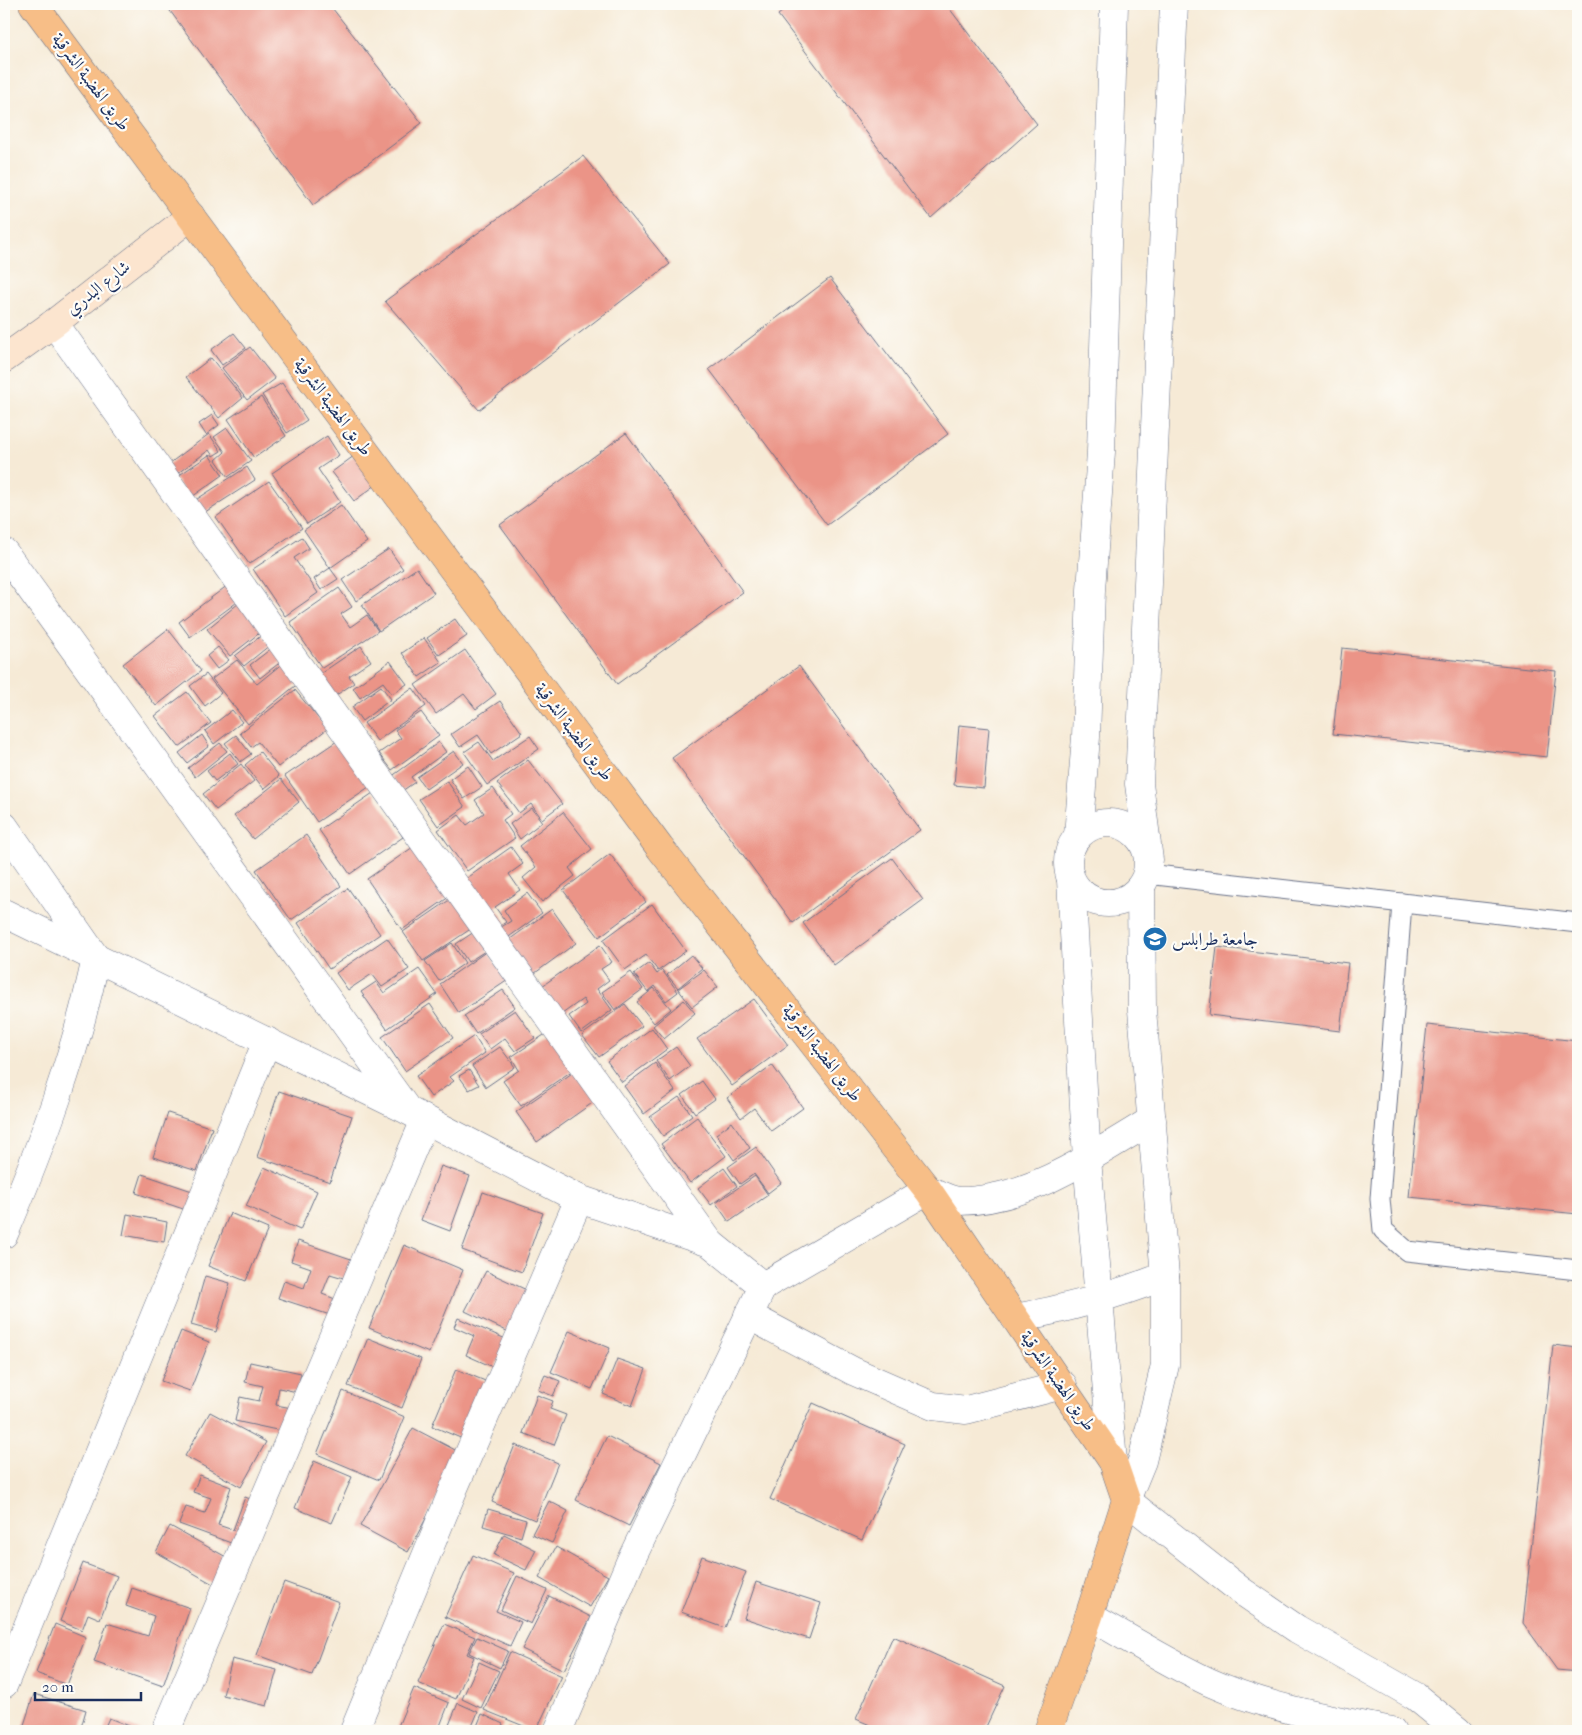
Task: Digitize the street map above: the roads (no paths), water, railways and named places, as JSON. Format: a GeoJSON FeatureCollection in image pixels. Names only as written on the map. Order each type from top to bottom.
{"type":"FeatureCollection","features":[{"type":"Feature","properties":{"kind":"main road","name":"طريق الهضبة الشرقية"},"geometry":{"type":"LineString","coordinates":[[33,4],[660,848],[928,1190],[1113,1462],[1126,1500]]}},
{"type":"Feature","properties":{"kind":"main road"},"geometry":{"type":"LineString","coordinates":[[1048,1731],[1089,1616],[1126,1500]]}},
{"type":"Feature","properties":{"kind":"street"},"geometry":{"type":"LineString","coordinates":[[1078,836],[1086,737],[1091,590],[1101,452],[1114,4]]}},
{"type":"Feature","properties":{"kind":"street"},"geometry":{"type":"LineString","coordinates":[[1174,4],[1139,784],[1146,873],[1122,901],[1111,904],[1098,903],[1077,890],[1067,869],[1071,845],[1088,827],[1101,823],[1121,826],[1138,836],[1145,847],[1146,873],[1142,1010],[1165,1276],[1165,1365],[1142,1461],[1126,1500],[1240,1590],[1297,1629],[1415,1696],[1458,1731]]}},
{"type":"Feature","properties":{"kind":"street","name":"شارع البدري"},"geometry":{"type":"LineString","coordinates":[[4,359],[54,323],[190,216]]}},
{"type":"Feature","properties":{"kind":"street"},"geometry":{"type":"LineString","coordinates":[[54,323],[710,1243],[763,1286]]}},
{"type":"Feature","properties":{"kind":"street"},"geometry":{"type":"LineString","coordinates":[[4,552],[416,1115]]}},
{"type":"Feature","properties":{"kind":"street"},"geometry":{"type":"LineString","coordinates":[[4,826],[96,958],[85,1012],[38,1155],[4,1234]]}},
{"type":"Feature","properties":{"kind":"street"},"geometry":{"type":"LineString","coordinates":[[1071,880],[1087,1159],[1113,1462]]}},
{"type":"Feature","properties":{"kind":"street"},"geometry":{"type":"LineString","coordinates":[[4,913],[416,1115],[578,1199],[710,1243]]}},
{"type":"Feature","properties":{"kind":"street"},"geometry":{"type":"LineString","coordinates":[[4,1684],[267,1041]]}},
{"type":"Feature","properties":{"kind":"street"},"geometry":{"type":"LineString","coordinates":[[166,1731],[416,1115]]}},
{"type":"Feature","properties":{"kind":"street"},"geometry":{"type":"LineString","coordinates":[[558,1731],[630,1562],[763,1286],[928,1190],[958,1201],[997,1198],[1032,1185],[1087,1159],[1152,1120]]}},
{"type":"Feature","properties":{"kind":"street"},"geometry":{"type":"LineString","coordinates":[[354,1731],[454,1488],[578,1199]]}},
{"type":"Feature","properties":{"kind":"street"},"geometry":{"type":"LineString","coordinates":[[1014,1318],[1057,1311],[1099,1300],[1165,1276]]}},
{"type":"Feature","properties":{"kind":"street"},"geometry":{"type":"LineString","coordinates":[[748,1314],[853,1371],[933,1406],[966,1410],[1062,1385]]}},
{"type":"Feature","properties":{"kind":"street"},"geometry":{"type":"LineString","coordinates":[[1089,1616],[1209,1682],[1261,1701],[1324,1718],[1392,1731]]}},
{"type":"Feature","properties":{"kind":"lane"},"geometry":{"type":"LineString","coordinates":[[1146,873],[1578,923]]}},
{"type":"Feature","properties":{"kind":"lane"},"geometry":{"type":"LineString","coordinates":[[1402,903],[1380,1199],[1383,1230],[1406,1251],[1578,1270]]}},
{"type":"Feature","properties":{"kind":"place","name":"جامعة طرابلس"},"geometry":{"type":"Point","coordinates":[1155,939]}}]}
